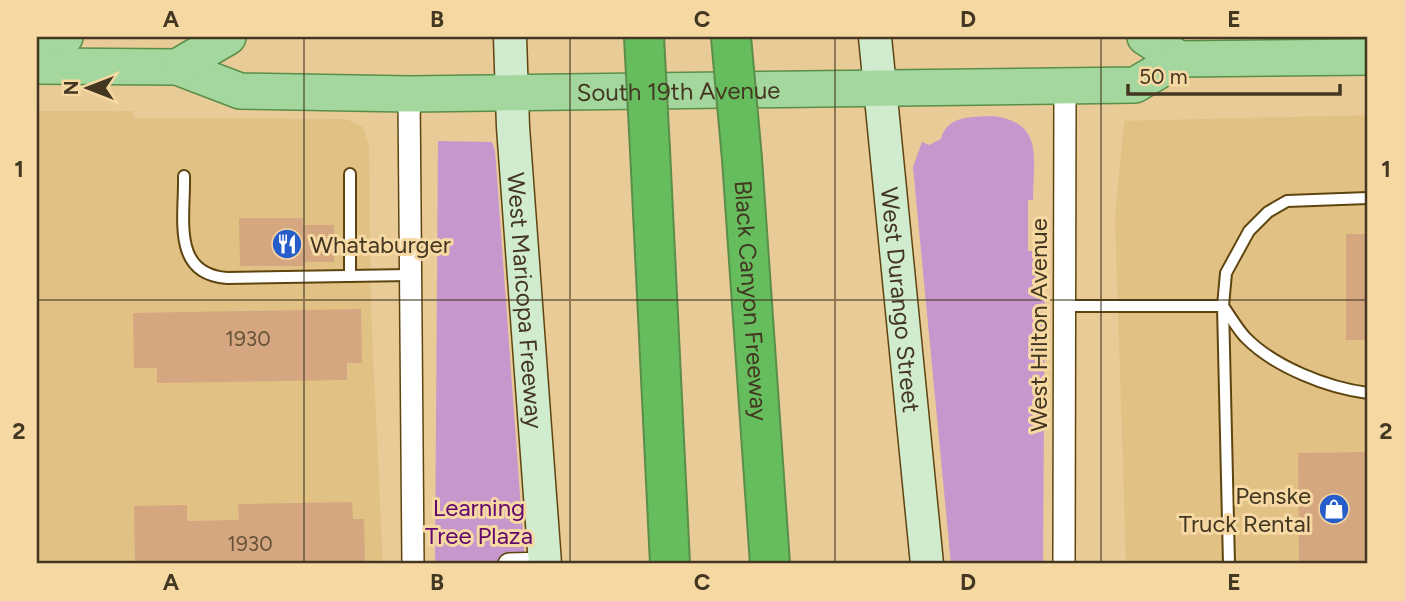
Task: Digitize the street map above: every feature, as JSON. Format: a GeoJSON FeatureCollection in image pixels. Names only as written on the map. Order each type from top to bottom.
{"type":"FeatureCollection","features":[{"type":"Feature","properties":{"kind":"highway"},"geometry":{"type":"LineString","coordinates":[[644,37],[670,564]]}},
{"type":"Feature","properties":{"kind":"highway","name":"Black Canyon Freeway"},"geometry":{"type":"LineString","coordinates":[[731,37],[770,564]]}},
{"type":"Feature","properties":{"kind":"main road"},"geometry":{"type":"LineString","coordinates":[[37,55],[65,37]]}},
{"type":"Feature","properties":{"kind":"main road"},"geometry":{"type":"LineString","coordinates":[[177,67],[228,37]]}},
{"type":"Feature","properties":{"kind":"main road","name":"West Maricopa Freeway"},"geometry":{"type":"LineString","coordinates":[[510,37],[545,564]]}},
{"type":"Feature","properties":{"kind":"main road","name":"West Durango Street"},"geometry":{"type":"LineString","coordinates":[[875,37],[927,564]]}},
{"type":"Feature","properties":{"kind":"main road"},"geometry":{"type":"LineString","coordinates":[[1144,37],[1179,59]]}},
{"type":"Feature","properties":{"kind":"main road","name":"South 19th Avenue"},"geometry":{"type":"LineString","coordinates":[[37,66],[177,67],[240,91],[409,94],[1135,85],[1179,59],[1368,57]]}},
{"type":"Feature","properties":{"kind":"street","name":"West Hilton Avenue"},"geometry":{"type":"LineString","coordinates":[[1064,564],[1065,86]]}},
{"type":"Feature","properties":{"kind":"street"},"geometry":{"type":"LineString","coordinates":[[409,94],[413,564]]}},
{"type":"Feature","properties":{"kind":"street"},"geometry":{"type":"LineString","coordinates":[[509,564],[545,564]]}},
{"type":"Feature","properties":{"kind":"lane"},"geometry":{"type":"LineString","coordinates":[[350,174],[350,276]]}},
{"type":"Feature","properties":{"kind":"lane"},"geometry":{"type":"LineString","coordinates":[[184,176],[185,244],[191,260],[202,273],[227,278],[410,275]]}},
{"type":"Feature","properties":{"kind":"lane"},"geometry":{"type":"LineString","coordinates":[[1229,564],[1223,306],[1226,273],[1250,231],[1268,212],[1287,201],[1368,198]]}},
{"type":"Feature","properties":{"kind":"lane"},"geometry":{"type":"LineString","coordinates":[[1065,306],[1223,306]]}},
{"type":"Feature","properties":{"kind":"lane"},"geometry":{"type":"LineString","coordinates":[[1223,306],[1245,336],[1267,355],[1348,390],[1368,393]]}},
{"type":"Feature","properties":{"kind":"shaded area"},"geometry":{"type":"Polygon","coordinates":[[[37,111],[133,111],[134,118],[346,119],[363,127],[369,146],[371,310],[383,564],[37,564],[37,111]]]}},
{"type":"Feature","properties":{"kind":"shaded area"},"geometry":{"type":"Polygon","coordinates":[[[1368,115],[1368,564],[1126,564],[1115,217],[1124,121],[1368,115]]]}},
{"type":"Feature","properties":{"kind":"green space"},"geometry":{"type":"Polygon","coordinates":[[[992,116],[1021,126],[1028,134],[1034,157],[1033,200],[1028,200],[1028,251],[1033,251],[1033,265],[1045,266],[1043,564],[951,564],[913,167],[922,142],[929,145],[941,139],[944,131],[954,121],[992,116]]]}},
{"type":"Feature","properties":{"kind":"green space","name":"Learning Tree Plaza"},"geometry":{"type":"Polygon","coordinates":[[[438,141],[492,142],[495,151],[525,564],[435,564],[438,141]]]}},
{"type":"Feature","properties":{"kind":"building","name":"Whataburger"},"geometry":{"type":"Polygon","coordinates":[[[239,218],[303,218],[303,225],[334,225],[334,262],[305,262],[305,266],[240,266],[239,218]]]}},
{"type":"Feature","properties":{"kind":"building"},"geometry":{"type":"Polygon","coordinates":[[[1346,234],[1368,234],[1368,340],[1346,340],[1346,234]]]}},
{"type":"Feature","properties":{"kind":"building"},"geometry":{"type":"Polygon","coordinates":[[[361,309],[362,363],[347,363],[347,380],[157,383],[157,368],[134,368],[133,313],[361,309]]]}},
{"type":"Feature","properties":{"kind":"building","name":"Penske Truck Rental"},"geometry":{"type":"Polygon","coordinates":[[[1368,452],[1368,564],[1299,564],[1298,453],[1368,452]]]}},
{"type":"Feature","properties":{"kind":"building"},"geometry":{"type":"Polygon","coordinates":[[[352,502],[353,519],[364,519],[365,564],[135,564],[134,506],[187,505],[187,521],[239,520],[238,504],[352,502]]]}},
{"type":"Feature","properties":{"kind":"place","name":"Whataburger"},"geometry":{"type":"Point","coordinates":[287,244]}},
{"type":"Feature","properties":{"kind":"place","name":"Penske Truck Rental"},"geometry":{"type":"Point","coordinates":[1334,509]}}]}
